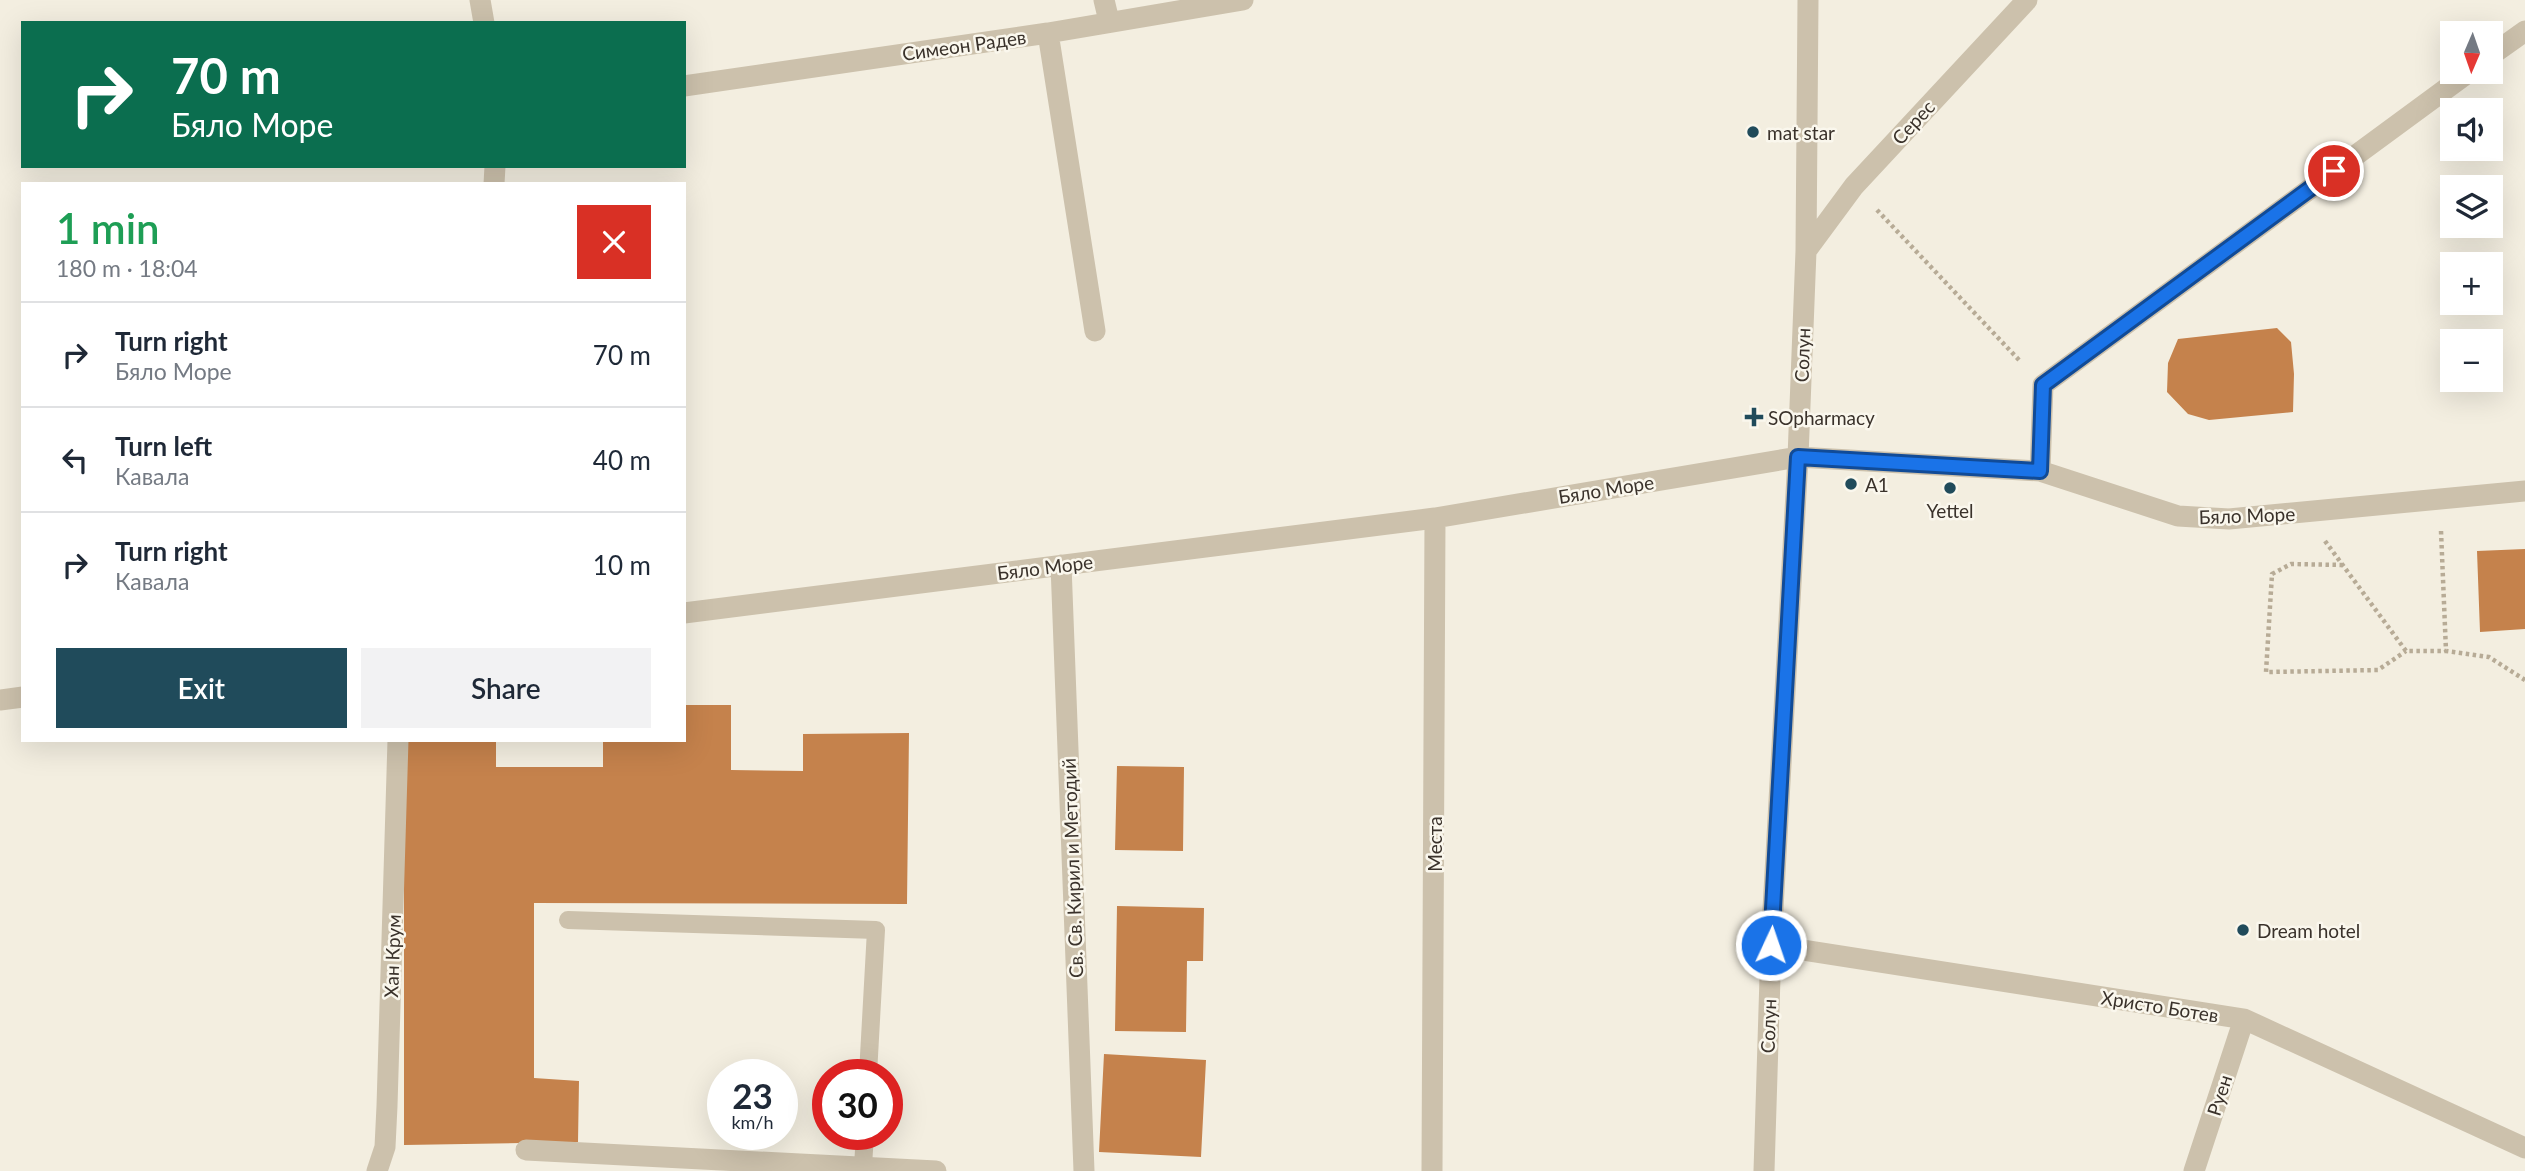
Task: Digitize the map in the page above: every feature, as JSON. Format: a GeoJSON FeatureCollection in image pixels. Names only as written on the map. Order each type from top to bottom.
{"type":"FeatureCollection","features":[{"type":"Feature","properties":{"kind":"street"},"geometry":{"type":"LineString","coordinates":[[480,0],[484,21]]}},
{"type":"Feature","properties":{"kind":"street"},"geometry":{"type":"LineString","coordinates":[[1104,0],[1109,21]]}},
{"type":"Feature","properties":{"kind":"street","name":"Симеон Радев"},"geometry":{"type":"LineString","coordinates":[[686,86],[1048,33],[1243,0]]}},
{"type":"Feature","properties":{"kind":"street","name":"Солун"},"geometry":{"type":"LineString","coordinates":[[1764,1171],[1771,945],[1798,457],[1806,251],[1808,0]]}},
{"type":"Feature","properties":{"kind":"street","name":"Серес"},"geometry":{"type":"LineString","coordinates":[[1806,251],[1854,186],[2027,0]]}},
{"type":"Feature","properties":{"kind":"street"},"geometry":{"type":"LineString","coordinates":[[2503,47],[2525,31]]}},
{"type":"Feature","properties":{"kind":"street"},"geometry":{"type":"LineString","coordinates":[[1048,33],[1095,331]]}},
{"type":"Feature","properties":{"kind":"street"},"geometry":{"type":"LineString","coordinates":[[2040,471],[2043,385],[2453,84]]}},
{"type":"Feature","properties":{"kind":"street","name":"Бяло Море"},"geometry":{"type":"LineString","coordinates":[[686,612],[1435,518],[1798,457],[2040,471],[2178,516],[2229,519],[2525,491]]}},
{"type":"Feature","properties":{"kind":"street","name":"Места"},"geometry":{"type":"LineString","coordinates":[[1432,1171],[1435,518]]}},
{"type":"Feature","properties":{"kind":"street","name":"Св. Св. Кирил и Методий"},"geometry":{"type":"LineString","coordinates":[[1060,565],[1084,1171]]}},
{"type":"Feature","properties":{"kind":"street"},"geometry":{"type":"LineString","coordinates":[[0,700],[21,697]]}},
{"type":"Feature","properties":{"kind":"street","name":"Хан Крум"},"geometry":{"type":"LineString","coordinates":[[377,1171],[385,1147],[387,1107],[398,742]]}},
{"type":"Feature","properties":{"kind":"street","name":"Христо Ботев"},"geometry":{"type":"LineString","coordinates":[[1771,945],[2244,1019],[2525,1148]]}},
{"type":"Feature","properties":{"kind":"street","name":"Руен"},"geometry":{"type":"LineString","coordinates":[[2194,1171],[2244,1019]]}},
{"type":"Feature","properties":{"kind":"street"},"geometry":{"type":"LineString","coordinates":[[526,1150],[936,1171]]}},
{"type":"Feature","properties":{"kind":"lane"},"geometry":{"type":"LineString","coordinates":[[568,919],[876,930],[869,1059]]}},
{"type":"Feature","properties":{"kind":"lane"},"geometry":{"type":"LineString","coordinates":[[863,1166],[864,1150]]}},
{"type":"Feature","properties":{"kind":"path"},"geometry":{"type":"LineString","coordinates":[[1854,186],[2043,385]]}},
{"type":"Feature","properties":{"kind":"path"},"geometry":{"type":"LineString","coordinates":[[2439,501],[2446,651]]}},
{"type":"Feature","properties":{"kind":"path"},"geometry":{"type":"LineString","coordinates":[[2304,513],[2406,651]]}},
{"type":"Feature","properties":{"kind":"path"},"geometry":{"type":"LineString","coordinates":[[2343,565],[2291,564],[2272,574],[2266,672],[2378,670],[2406,651],[2446,651],[2489,657],[2525,680]]}},
{"type":"Feature","properties":{"kind":"building"},"geometry":{"type":"Polygon","coordinates":[[[2277,328],[2291,342],[2293,412],[2209,420],[2188,414],[2167,392],[2168,363],[2178,339],[2277,328]]]}},
{"type":"Feature","properties":{"kind":"building"},"geometry":{"type":"Polygon","coordinates":[[[2525,549],[2525,629],[2480,632],[2477,551],[2525,549]]]}},
{"type":"Feature","properties":{"kind":"building"},"geometry":{"type":"Polygon","coordinates":[[[686,705],[731,705],[731,770],[803,771],[803,734],[909,733],[907,904],[534,903],[534,1078],[579,1081],[578,1142],[404,1145],[404,742],[496,742],[496,767],[603,767],[603,742],[686,742],[686,705]]]}},
{"type":"Feature","properties":{"kind":"building"},"geometry":{"type":"Polygon","coordinates":[[[1117,766],[1184,767],[1183,851],[1115,850],[1117,766]]]}},
{"type":"Feature","properties":{"kind":"building"},"geometry":{"type":"Polygon","coordinates":[[[1117,906],[1204,908],[1203,961],[1187,961],[1186,1032],[1115,1031],[1117,906]]]}},
{"type":"Feature","properties":{"kind":"building"},"geometry":{"type":"Polygon","coordinates":[[[1104,1054],[1206,1060],[1201,1157],[1099,1152],[1104,1054]]]}},
{"type":"Feature","properties":{"kind":"place","name":"mat star"},"geometry":{"type":"Point","coordinates":[1753,132]}},
{"type":"Feature","properties":{"kind":"place","name":"SOpharmacy"},"geometry":{"type":"Point","coordinates":[1754,417]}},
{"type":"Feature","properties":{"kind":"place","name":"A1"},"geometry":{"type":"Point","coordinates":[1851,484]}},
{"type":"Feature","properties":{"kind":"place","name":"Yettel"},"geometry":{"type":"Point","coordinates":[1950,488]}},
{"type":"Feature","properties":{"kind":"place","name":"Dream hotel"},"geometry":{"type":"Point","coordinates":[2243,930]}},
{"type":"Feature","properties":{"kind":"route"},"geometry":{"type":"LineString","coordinates":[[1771,945],[1798,457],[2040,471],[2043,385],[2334,171]]}}]}
